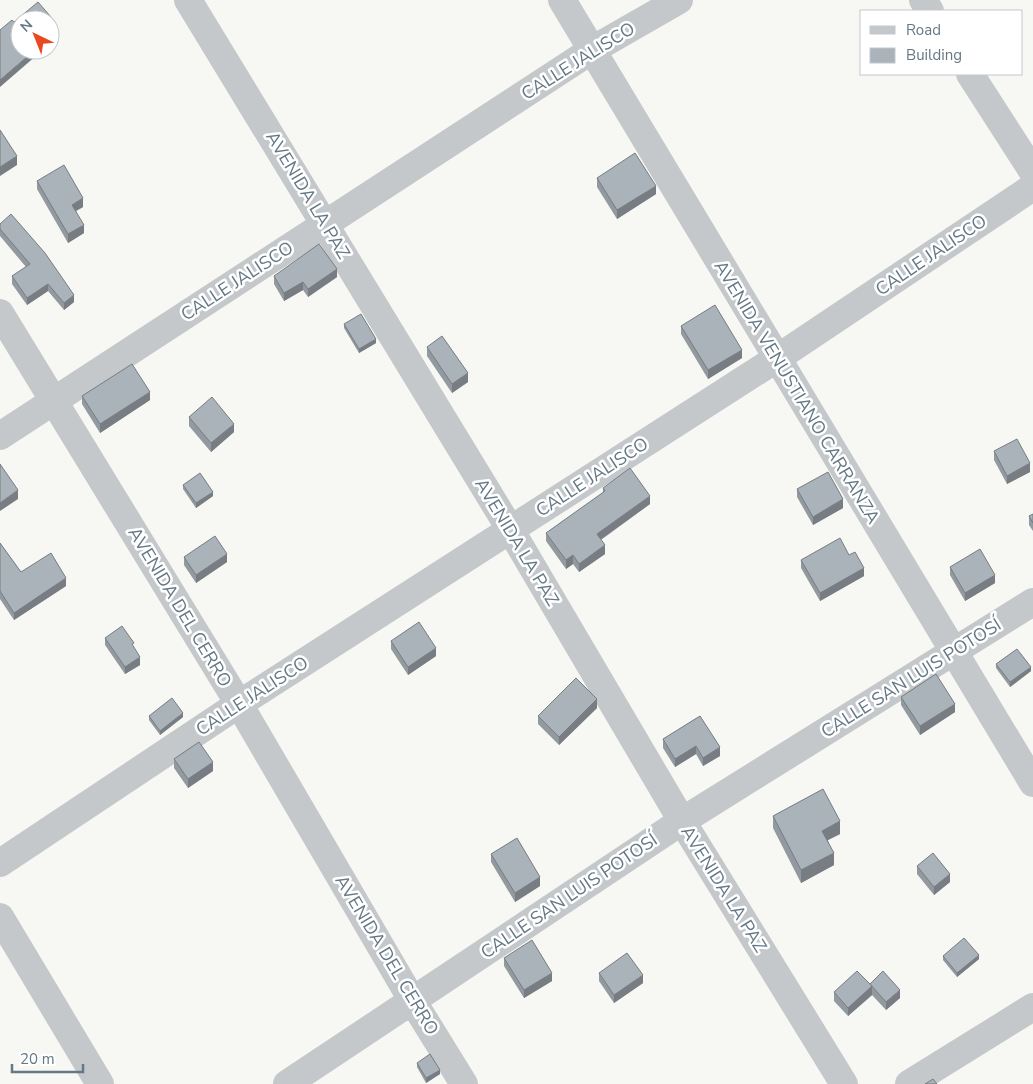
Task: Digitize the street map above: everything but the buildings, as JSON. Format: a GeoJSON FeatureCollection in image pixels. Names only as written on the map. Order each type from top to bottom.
{"type":"FeatureCollection","features":[{"type":"Feature","properties":{"kind":"street","name":"AVENIDA LA PAZ"},"geometry":{"type":"LineString","coordinates":[[188,0],[510,529],[682,821],[844,1084]]}},
{"type":"Feature","properties":{"kind":"street","name":"AVENIDA VENUSTIANO CARRANZA"},"geometry":{"type":"LineString","coordinates":[[562,0],[776,359],[1033,783]]}},
{"type":"Feature","properties":{"kind":"street","name":"CALLE JALISCO"},"geometry":{"type":"LineString","coordinates":[[0,436],[592,50],[679,0]]}},
{"type":"Feature","properties":{"kind":"street"},"geometry":{"type":"LineString","coordinates":[[971,75],[1033,172]]}},
{"type":"Feature","properties":{"kind":"street","name":"CALLE JALISCO"},"geometry":{"type":"LineString","coordinates":[[0,863],[239,704],[776,359],[1033,187]]}},
{"type":"Feature","properties":{"kind":"street","name":"AVENIDA DEL CERRO"},"geometry":{"type":"LineString","coordinates":[[0,313],[239,704],[412,1000],[464,1084]]}},
{"type":"Feature","properties":{"kind":"street","name":"CALLE SAN LUIS POTOSÍ"},"geometry":{"type":"LineString","coordinates":[[287,1084],[682,821],[1033,602]]}},
{"type":"Feature","properties":{"kind":"street"},"geometry":{"type":"LineString","coordinates":[[0,917],[100,1084]]}},
{"type":"Feature","properties":{"kind":"street"},"geometry":{"type":"LineString","coordinates":[[909,1084],[1033,1007]]}}]}
